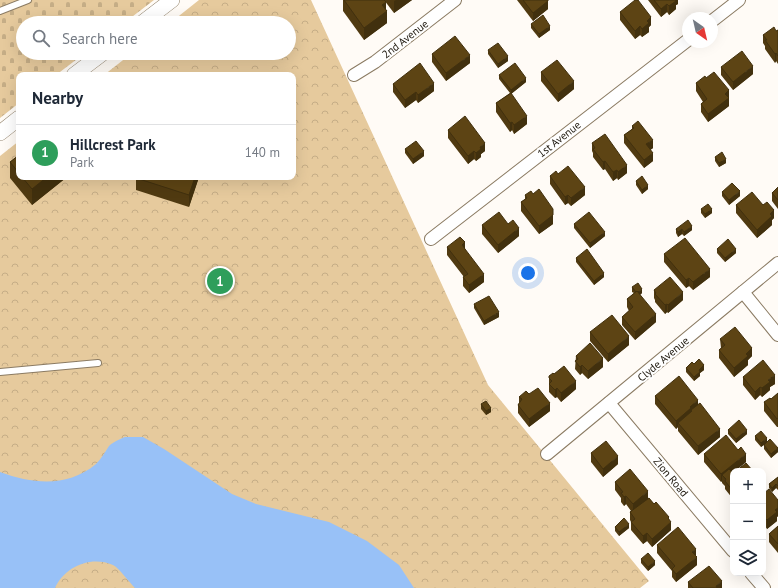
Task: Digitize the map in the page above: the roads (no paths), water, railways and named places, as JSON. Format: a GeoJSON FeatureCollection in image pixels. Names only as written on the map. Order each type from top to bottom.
{"type":"FeatureCollection","features":[{"type":"Feature","properties":{"kind":"street","name":"2nd Avenue"},"geometry":{"type":"LineString","coordinates":[[354,75],[375,62],[454,0]]}},
{"type":"Feature","properties":{"kind":"street"},"geometry":{"type":"LineString","coordinates":[[718,16],[740,0]]}},
{"type":"Feature","properties":{"kind":"street"},"geometry":{"type":"LineString","coordinates":[[151,16],[170,1]]}},
{"type":"Feature","properties":{"kind":"street","name":"1st Avenue"},"geometry":{"type":"LineString","coordinates":[[430,239],[682,45]]}},
{"type":"Feature","properties":{"kind":"street"},"geometry":{"type":"LineString","coordinates":[[78,72],[94,60]]}},
{"type":"Feature","properties":{"kind":"street"},"geometry":{"type":"LineString","coordinates":[[0,133],[16,120]]}},
{"type":"Feature","properties":{"kind":"street","name":"Clyde Avenue"},"geometry":{"type":"LineString","coordinates":[[547,454],[778,263]]}},
{"type":"Feature","properties":{"kind":"street"},"geometry":{"type":"LineString","coordinates":[[743,292],[778,335]]}},
{"type":"Feature","properties":{"kind":"street","name":"Zion Road"},"geometry":{"type":"LineString","coordinates":[[609,403],[730,547]]}},
{"type":"Feature","properties":{"kind":"street"},"geometry":{"type":"LineString","coordinates":[[754,576],[764,588]]}},
{"type":"Feature","properties":{"kind":"lane"},"geometry":{"type":"LineString","coordinates":[[0,11],[28,0]]}},
{"type":"Feature","properties":{"kind":"lane"},"geometry":{"type":"LineString","coordinates":[[0,372],[98,363]]}},
{"type":"Feature","properties":{"kind":"water"},"geometry":{"type":"Polygon","coordinates":[[[125,437],[143,437],[164,449],[232,494],[256,504],[329,522],[367,541],[399,565],[414,588],[135,588],[113,565],[96,561],[87,562],[72,569],[65,574],[55,588],[0,588],[0,472],[25,479],[50,482],[73,477],[85,472],[96,464],[109,446],[125,437]]]}},
{"type":"Feature","properties":{"kind":"place","name":"Hillcrest Park"},"geometry":{"type":"Point","coordinates":[220,281]}}]}
